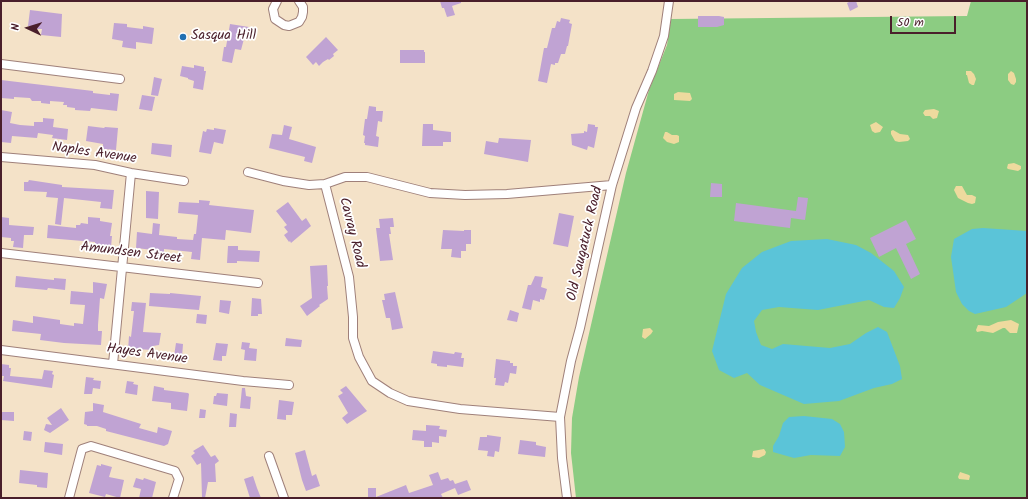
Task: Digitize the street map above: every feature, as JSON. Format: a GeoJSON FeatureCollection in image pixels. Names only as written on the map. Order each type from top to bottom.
{"type":"FeatureCollection","features":[{"type":"Feature","properties":{"kind":"street"},"geometry":{"type":"LineString","coordinates":[[277,1],[273,9],[276,19],[279,23],[289,26],[299,22],[302,18],[303,7],[299,1]]}},
{"type":"Feature","properties":{"kind":"street","name":"Old Saugatuck Road"},"geometry":{"type":"LineString","coordinates":[[567,498],[562,458],[560,417],[571,361],[580,328],[612,185],[636,108],[652,71],[664,36],[669,1]]}},
{"type":"Feature","properties":{"kind":"street"},"geometry":{"type":"LineString","coordinates":[[1,64],[120,79]]}},
{"type":"Feature","properties":{"kind":"street","name":"Naples Avenue"},"geometry":{"type":"LineString","coordinates":[[1,157],[95,165],[184,182]]}},
{"type":"Feature","properties":{"kind":"street"},"geometry":{"type":"LineString","coordinates":[[248,172],[283,182],[309,185],[325,184]]}},
{"type":"Feature","properties":{"kind":"street"},"geometry":{"type":"LineString","coordinates":[[113,364],[121,266],[131,173]]}},
{"type":"Feature","properties":{"kind":"street","name":"Cavray Road"},"geometry":{"type":"LineString","coordinates":[[560,417],[460,409],[408,401],[390,394],[372,381],[359,357],[353,338],[353,316],[349,277],[325,184],[345,177],[367,176],[430,193],[465,195],[507,194],[612,185]]}},
{"type":"Feature","properties":{"kind":"street","name":"Amundsen Street"},"geometry":{"type":"LineString","coordinates":[[1,253],[258,283]]}},
{"type":"Feature","properties":{"kind":"street","name":"Hayes Avenue"},"geometry":{"type":"LineString","coordinates":[[1,350],[243,381],[289,385]]}},
{"type":"Feature","properties":{"kind":"street"},"geometry":{"type":"LineString","coordinates":[[69,498],[82,449],[92,446],[175,471],[179,479],[173,498]]}},
{"type":"Feature","properties":{"kind":"street"},"geometry":{"type":"LineString","coordinates":[[269,456],[284,498]]}},
{"type":"Feature","properties":{"kind":"green space"},"geometry":{"type":"Polygon","coordinates":[[[971,1],[1027,1],[1027,498],[576,498],[571,453],[572,418],[579,377],[626,173],[649,90],[667,45],[671,19],[967,16],[971,1]]]}},
{"type":"Feature","properties":{"kind":"sand"},"geometry":{"type":"Polygon","coordinates":[[[966,71],[971,71],[974,74],[976,79],[974,85],[969,83],[966,71]]]}},
{"type":"Feature","properties":{"kind":"sand"},"geometry":{"type":"Polygon","coordinates":[[[1011,71],[1014,73],[1016,79],[1014,85],[1008,80],[1008,74],[1011,71]]]}},
{"type":"Feature","properties":{"kind":"sand"},"geometry":{"type":"Polygon","coordinates":[[[678,92],[690,93],[692,99],[690,101],[674,100],[674,94],[678,92]]]}},
{"type":"Feature","properties":{"kind":"sand"},"geometry":{"type":"Polygon","coordinates":[[[934,109],[939,111],[937,118],[933,119],[930,116],[925,116],[923,113],[925,110],[934,109]]]}},
{"type":"Feature","properties":{"kind":"sand"},"geometry":{"type":"Polygon","coordinates":[[[876,122],[883,127],[880,132],[875,133],[872,131],[870,125],[876,122]]]}},
{"type":"Feature","properties":{"kind":"sand"},"geometry":{"type":"Polygon","coordinates":[[[893,130],[900,134],[908,135],[910,139],[908,141],[895,141],[891,134],[891,131],[893,130]]]}},
{"type":"Feature","properties":{"kind":"sand"},"geometry":{"type":"Polygon","coordinates":[[[665,132],[679,136],[679,142],[674,144],[667,142],[663,138],[665,132]]]}},
{"type":"Feature","properties":{"kind":"sand"},"geometry":{"type":"Polygon","coordinates":[[[1014,163],[1021,166],[1021,169],[1018,171],[1007,168],[1008,164],[1014,163]]]}},
{"type":"Feature","properties":{"kind":"sand"},"geometry":{"type":"Polygon","coordinates":[[[956,186],[962,186],[967,195],[976,197],[975,203],[968,203],[958,198],[954,190],[956,186]]]}},
{"type":"Feature","properties":{"kind":"sand"},"geometry":{"type":"Polygon","coordinates":[[[1011,320],[1019,324],[1017,333],[1010,333],[1005,328],[993,333],[982,331],[977,332],[976,330],[978,325],[989,326],[998,322],[1011,320]]]}},
{"type":"Feature","properties":{"kind":"sand"},"geometry":{"type":"Polygon","coordinates":[[[650,328],[653,331],[645,339],[642,337],[643,329],[650,328]]]}},
{"type":"Feature","properties":{"kind":"sand"},"geometry":{"type":"Polygon","coordinates":[[[764,449],[766,452],[765,455],[759,458],[752,457],[753,451],[764,449]]]}},
{"type":"Feature","properties":{"kind":"sand"},"geometry":{"type":"Polygon","coordinates":[[[960,472],[969,475],[969,480],[959,479],[958,477],[960,472]]]}},
{"type":"Feature","properties":{"kind":"water"},"geometry":{"type":"Polygon","coordinates":[[[983,228],[1027,231],[1027,293],[1006,307],[975,314],[969,311],[962,304],[956,292],[951,257],[954,239],[972,229],[983,228]]]}},
{"type":"Feature","properties":{"kind":"water"},"geometry":{"type":"Polygon","coordinates":[[[827,239],[856,245],[871,253],[894,271],[904,287],[894,308],[884,307],[869,300],[818,310],[779,307],[762,310],[754,321],[761,345],[772,349],[783,344],[830,348],[850,344],[878,327],[887,332],[900,366],[902,379],[892,384],[874,388],[839,401],[804,404],[760,385],[747,373],[734,378],[719,370],[712,351],[726,294],[742,268],[762,252],[791,241],[827,239]]]}},
{"type":"Feature","properties":{"kind":"water"},"geometry":{"type":"Polygon","coordinates":[[[804,416],[832,419],[840,424],[844,432],[845,447],[840,456],[811,455],[794,458],[773,452],[773,446],[779,436],[783,423],[789,417],[804,416]]]}},
{"type":"Feature","properties":{"kind":"building"},"geometry":{"type":"Polygon","coordinates":[[[440,1],[461,1],[461,3],[452,6],[455,15],[447,17],[440,1]]]}},
{"type":"Feature","properties":{"kind":"building"},"geometry":{"type":"Polygon","coordinates":[[[856,1],[858,7],[850,11],[847,3],[856,1]]]}},
{"type":"Feature","properties":{"kind":"building"},"geometry":{"type":"Polygon","coordinates":[[[30,10],[62,14],[61,37],[41,35],[42,29],[36,29],[36,27],[28,26],[30,10]]]}},
{"type":"Feature","properties":{"kind":"building"},"geometry":{"type":"Polygon","coordinates":[[[698,16],[724,17],[724,25],[717,27],[698,27],[698,16]]]}},
{"type":"Feature","properties":{"kind":"building"},"geometry":{"type":"Polygon","coordinates":[[[561,18],[570,20],[569,23],[572,24],[568,46],[565,54],[561,54],[558,63],[555,63],[555,65],[551,64],[547,83],[538,81],[544,48],[547,48],[552,28],[555,28],[557,21],[560,22],[561,18]]]}},
{"type":"Feature","properties":{"kind":"building"},"geometry":{"type":"Polygon","coordinates":[[[114,23],[127,24],[127,27],[143,29],[143,26],[154,28],[152,44],[136,42],[136,49],[122,47],[123,41],[112,39],[114,23]]]}},
{"type":"Feature","properties":{"kind":"building"},"geometry":{"type":"Polygon","coordinates":[[[230,24],[249,27],[241,50],[235,49],[232,63],[222,61],[230,24]]]}},
{"type":"Feature","properties":{"kind":"building"},"geometry":{"type":"Polygon","coordinates":[[[326,37],[338,50],[333,54],[334,56],[319,66],[316,62],[313,65],[306,57],[326,37]]]}},
{"type":"Feature","properties":{"kind":"building"},"geometry":{"type":"Polygon","coordinates":[[[400,50],[424,50],[425,63],[400,63],[400,50]]]}},
{"type":"Feature","properties":{"kind":"building"},"geometry":{"type":"Polygon","coordinates":[[[194,65],[204,67],[204,71],[206,71],[203,90],[193,88],[194,81],[180,76],[182,66],[194,68],[194,65]]]}},
{"type":"Feature","properties":{"kind":"building"},"geometry":{"type":"Polygon","coordinates":[[[154,77],[162,79],[158,96],[151,95],[154,77]]]}},
{"type":"Feature","properties":{"kind":"building"},"geometry":{"type":"Polygon","coordinates":[[[1,80],[93,91],[93,93],[110,95],[110,93],[119,94],[117,111],[91,108],[90,111],[75,110],[75,108],[63,105],[64,102],[50,101],[50,104],[41,103],[41,101],[32,101],[30,98],[1,98],[1,80]]]}},
{"type":"Feature","properties":{"kind":"building"},"geometry":{"type":"Polygon","coordinates":[[[142,95],[155,97],[152,111],[139,109],[142,95]]]}},
{"type":"Feature","properties":{"kind":"building"},"geometry":{"type":"Polygon","coordinates":[[[369,106],[376,107],[376,111],[383,111],[382,122],[378,121],[376,136],[379,137],[378,147],[365,145],[364,143],[365,136],[363,135],[365,119],[367,119],[369,106]]]}},
{"type":"Feature","properties":{"kind":"building"},"geometry":{"type":"Polygon","coordinates":[[[1,110],[12,112],[10,123],[20,125],[34,126],[34,122],[43,122],[43,118],[54,119],[53,127],[68,129],[67,140],[52,138],[53,135],[38,133],[37,138],[12,136],[11,143],[1,142],[1,110]]]}},
{"type":"Feature","properties":{"kind":"building"},"geometry":{"type":"Polygon","coordinates":[[[423,124],[433,124],[433,130],[451,132],[451,142],[443,142],[443,146],[422,146],[423,124]]]}},
{"type":"Feature","properties":{"kind":"building"},"geometry":{"type":"Polygon","coordinates":[[[588,124],[598,127],[594,148],[588,146],[587,150],[572,145],[571,134],[584,133],[584,131],[587,132],[588,124]]]}},
{"type":"Feature","properties":{"kind":"building"},"geometry":{"type":"Polygon","coordinates":[[[284,125],[292,127],[289,139],[316,147],[312,163],[304,161],[305,157],[269,148],[272,134],[282,135],[284,125]]]}},
{"type":"Feature","properties":{"kind":"building"},"geometry":{"type":"Polygon","coordinates":[[[88,126],[118,128],[116,150],[103,149],[103,144],[86,141],[88,126]]]}},
{"type":"Feature","properties":{"kind":"building"},"geometry":{"type":"Polygon","coordinates":[[[214,128],[226,130],[223,144],[214,142],[211,154],[199,152],[203,131],[206,132],[207,129],[214,130],[214,128]]]}},
{"type":"Feature","properties":{"kind":"building"},"geometry":{"type":"Polygon","coordinates":[[[499,138],[531,140],[528,162],[484,154],[486,141],[498,143],[499,138]]]}},
{"type":"Feature","properties":{"kind":"building"},"geometry":{"type":"Polygon","coordinates":[[[152,143],[172,145],[171,157],[151,154],[152,143]]]}},
{"type":"Feature","properties":{"kind":"building"},"geometry":{"type":"Polygon","coordinates":[[[29,180],[62,185],[62,187],[114,190],[112,209],[100,208],[101,202],[64,198],[61,225],[55,224],[58,198],[46,197],[47,192],[24,191],[24,182],[28,182],[29,180]]]}},
{"type":"Feature","properties":{"kind":"building"},"geometry":{"type":"Polygon","coordinates":[[[711,183],[722,184],[722,197],[710,197],[711,183]]]}},
{"type":"Feature","properties":{"kind":"building"},"geometry":{"type":"Polygon","coordinates":[[[146,191],[159,192],[158,219],[146,218],[146,191]]]}},
{"type":"Feature","properties":{"kind":"building"},"geometry":{"type":"Polygon","coordinates":[[[798,197],[808,198],[805,220],[791,218],[790,228],[734,221],[736,203],[796,211],[798,197]]]}},
{"type":"Feature","properties":{"kind":"building"},"geometry":{"type":"Polygon","coordinates":[[[199,200],[210,201],[209,205],[254,210],[251,233],[226,230],[225,240],[202,238],[200,260],[191,259],[192,252],[164,249],[164,256],[153,255],[153,250],[136,248],[137,232],[152,234],[153,223],[160,224],[159,235],[177,237],[177,239],[193,240],[194,234],[196,234],[198,215],[178,213],[179,202],[199,203],[199,200]]]}},
{"type":"Feature","properties":{"kind":"building"},"geometry":{"type":"Polygon","coordinates":[[[288,202],[302,221],[306,218],[311,226],[291,243],[284,235],[288,232],[284,227],[287,225],[276,211],[288,202]]]}},
{"type":"Feature","properties":{"kind":"building"},"geometry":{"type":"Polygon","coordinates":[[[559,213],[574,216],[568,247],[553,244],[559,213]]]}},
{"type":"Feature","properties":{"kind":"building"},"geometry":{"type":"Polygon","coordinates":[[[1,217],[9,218],[9,225],[34,227],[33,235],[24,235],[23,248],[13,247],[14,241],[11,241],[11,238],[1,237],[1,217]]]}},
{"type":"Feature","properties":{"kind":"building"},"geometry":{"type":"Polygon","coordinates":[[[88,217],[100,218],[100,221],[112,223],[110,236],[112,236],[111,247],[95,245],[95,242],[47,238],[48,225],[76,228],[76,225],[80,225],[81,223],[88,224],[88,217]]]}},
{"type":"Feature","properties":{"kind":"building"},"geometry":{"type":"Polygon","coordinates":[[[393,218],[394,227],[390,227],[391,234],[389,234],[393,260],[380,261],[376,228],[380,228],[379,219],[393,218]]]}},
{"type":"Feature","properties":{"kind":"building"},"geometry":{"type":"Polygon","coordinates":[[[906,220],[916,239],[906,244],[920,274],[911,279],[896,248],[879,257],[870,238],[906,220]]]}},
{"type":"Feature","properties":{"kind":"building"},"geometry":{"type":"Polygon","coordinates":[[[443,230],[471,230],[471,244],[466,244],[466,251],[461,251],[461,258],[451,257],[452,249],[441,249],[443,230]]]}},
{"type":"Feature","properties":{"kind":"building"},"geometry":{"type":"Polygon","coordinates":[[[228,246],[238,246],[238,250],[260,251],[259,262],[237,261],[237,263],[227,263],[228,246]]]}},
{"type":"Feature","properties":{"kind":"building"},"geometry":{"type":"Polygon","coordinates":[[[327,265],[328,299],[307,316],[300,306],[312,298],[310,266],[327,265]]]}},
{"type":"Feature","properties":{"kind":"building"},"geometry":{"type":"Polygon","coordinates":[[[16,276],[54,280],[54,278],[66,279],[65,290],[15,287],[16,276]]]}},
{"type":"Feature","properties":{"kind":"building"},"geometry":{"type":"Polygon","coordinates":[[[535,276],[543,277],[541,287],[547,289],[544,300],[540,299],[540,302],[533,300],[531,310],[522,308],[528,285],[531,285],[535,276]]]}},
{"type":"Feature","properties":{"kind":"building"},"geometry":{"type":"Polygon","coordinates":[[[93,282],[107,284],[104,299],[100,298],[98,331],[102,331],[101,345],[40,340],[41,334],[12,331],[13,320],[33,323],[33,316],[60,320],[60,324],[74,326],[74,323],[83,324],[85,305],[70,304],[71,291],[93,293],[93,282]]]}},
{"type":"Feature","properties":{"kind":"building"},"geometry":{"type":"Polygon","coordinates":[[[395,292],[403,328],[392,330],[390,318],[386,318],[382,300],[385,300],[384,294],[395,292]]]}},
{"type":"Feature","properties":{"kind":"building"},"geometry":{"type":"Polygon","coordinates":[[[150,293],[201,296],[199,310],[149,306],[150,293]]]}},
{"type":"Feature","properties":{"kind":"building"},"geometry":{"type":"Polygon","coordinates":[[[252,298],[261,299],[262,314],[258,314],[258,316],[251,316],[252,298]]]}},
{"type":"Feature","properties":{"kind":"building"},"geometry":{"type":"Polygon","coordinates":[[[220,300],[231,301],[229,314],[219,312],[220,300]]]}},
{"type":"Feature","properties":{"kind":"building"},"geometry":{"type":"Polygon","coordinates":[[[132,302],[146,303],[143,332],[161,333],[159,345],[153,346],[153,350],[136,349],[136,352],[128,351],[129,336],[131,337],[134,311],[131,311],[132,302]]]}},
{"type":"Feature","properties":{"kind":"building"},"geometry":{"type":"Polygon","coordinates":[[[510,310],[519,313],[517,322],[507,320],[510,310]]]}},
{"type":"Feature","properties":{"kind":"building"},"geometry":{"type":"Polygon","coordinates":[[[197,314],[207,315],[206,324],[196,323],[197,314]]]}},
{"type":"Feature","properties":{"kind":"building"},"geometry":{"type":"Polygon","coordinates":[[[286,338],[302,340],[301,347],[285,346],[286,338]]]}},
{"type":"Feature","properties":{"kind":"building"},"geometry":{"type":"Polygon","coordinates":[[[242,342],[250,343],[249,348],[257,349],[256,361],[244,360],[245,350],[241,349],[242,342]]]}},
{"type":"Feature","properties":{"kind":"building"},"geometry":{"type":"Polygon","coordinates":[[[176,343],[183,344],[182,357],[174,356],[176,343]]]}},
{"type":"Feature","properties":{"kind":"building"},"geometry":{"type":"Polygon","coordinates":[[[216,343],[228,344],[226,356],[222,356],[222,361],[213,360],[216,343]]]}},
{"type":"Feature","properties":{"kind":"building"},"geometry":{"type":"Polygon","coordinates":[[[433,351],[454,354],[455,352],[462,353],[461,358],[464,358],[463,367],[447,365],[447,367],[437,366],[437,364],[431,363],[433,351]]]}},
{"type":"Feature","properties":{"kind":"building"},"geometry":{"type":"Polygon","coordinates":[[[496,359],[510,361],[510,363],[513,363],[513,366],[517,366],[516,374],[510,373],[508,383],[505,382],[504,386],[495,385],[496,378],[494,378],[496,359]]]}},
{"type":"Feature","properties":{"kind":"building"},"geometry":{"type":"Polygon","coordinates":[[[1,364],[9,365],[9,368],[11,368],[10,376],[42,379],[44,370],[53,371],[52,374],[54,375],[52,388],[3,381],[4,376],[1,376],[1,364]]]}},
{"type":"Feature","properties":{"kind":"building"},"geometry":{"type":"Polygon","coordinates":[[[86,377],[101,381],[100,389],[93,388],[92,394],[84,394],[86,377]]]}},
{"type":"Feature","properties":{"kind":"building"},"geometry":{"type":"Polygon","coordinates":[[[127,381],[134,382],[133,384],[138,385],[137,395],[125,393],[127,381]]]}},
{"type":"Feature","properties":{"kind":"building"},"geometry":{"type":"Polygon","coordinates":[[[154,386],[164,388],[164,390],[188,393],[187,411],[171,409],[171,403],[152,401],[154,386]]]}},
{"type":"Feature","properties":{"kind":"building"},"geometry":{"type":"Polygon","coordinates":[[[346,386],[367,411],[347,424],[342,418],[348,413],[338,396],[343,393],[340,390],[346,386]]]}},
{"type":"Feature","properties":{"kind":"building"},"geometry":{"type":"Polygon","coordinates":[[[242,388],[245,388],[246,396],[251,397],[250,409],[240,408],[242,388]]]}},
{"type":"Feature","properties":{"kind":"building"},"geometry":{"type":"Polygon","coordinates":[[[217,393],[228,394],[227,406],[213,404],[214,396],[216,396],[217,393]]]}},
{"type":"Feature","properties":{"kind":"building"},"geometry":{"type":"Polygon","coordinates":[[[279,400],[294,402],[292,415],[286,415],[286,420],[277,419],[279,400]]]}},
{"type":"Feature","properties":{"kind":"building"},"geometry":{"type":"Polygon","coordinates":[[[93,403],[104,405],[103,412],[141,424],[139,428],[157,433],[158,427],[172,431],[168,444],[164,446],[106,431],[106,429],[97,426],[87,426],[84,424],[85,412],[93,411],[93,403]]]}},
{"type":"Feature","properties":{"kind":"building"},"geometry":{"type":"Polygon","coordinates":[[[61,408],[69,420],[50,433],[44,430],[46,424],[52,425],[47,418],[61,408]]]}},
{"type":"Feature","properties":{"kind":"building"},"geometry":{"type":"Polygon","coordinates":[[[200,409],[206,410],[205,418],[199,418],[200,409]]]}},
{"type":"Feature","properties":{"kind":"building"},"geometry":{"type":"Polygon","coordinates":[[[1,412],[14,412],[14,421],[1,420],[1,412]]]}},
{"type":"Feature","properties":{"kind":"building"},"geometry":{"type":"Polygon","coordinates":[[[230,413],[237,414],[236,427],[229,427],[230,413]]]}},
{"type":"Feature","properties":{"kind":"building"},"geometry":{"type":"Polygon","coordinates":[[[426,425],[440,426],[439,429],[447,430],[446,437],[439,436],[439,443],[432,442],[432,447],[424,447],[424,441],[412,440],[413,430],[426,431],[426,425]]]}},
{"type":"Feature","properties":{"kind":"building"},"geometry":{"type":"Polygon","coordinates":[[[24,431],[32,432],[31,441],[23,440],[24,431]]]}},
{"type":"Feature","properties":{"kind":"building"},"geometry":{"type":"Polygon","coordinates":[[[487,435],[501,437],[499,452],[495,451],[494,457],[487,456],[488,451],[478,450],[480,437],[487,437],[487,435]]]}},
{"type":"Feature","properties":{"kind":"building"},"geometry":{"type":"Polygon","coordinates":[[[520,440],[536,442],[536,445],[546,447],[545,457],[518,454],[520,440]]]}},
{"type":"Feature","properties":{"kind":"building"},"geometry":{"type":"Polygon","coordinates":[[[45,442],[63,444],[62,455],[44,452],[45,442]]]}},
{"type":"Feature","properties":{"kind":"building"},"geometry":{"type":"Polygon","coordinates":[[[203,445],[211,457],[215,455],[219,461],[215,464],[216,482],[208,482],[205,498],[202,498],[201,463],[197,465],[191,456],[195,453],[193,451],[203,445]]]}},
{"type":"Feature","properties":{"kind":"building"},"geometry":{"type":"Polygon","coordinates":[[[305,450],[312,476],[316,474],[320,486],[306,491],[295,453],[305,450]]]}},
{"type":"Feature","properties":{"kind":"building"},"geometry":{"type":"Polygon","coordinates":[[[101,464],[112,467],[109,477],[124,480],[120,498],[106,494],[105,497],[89,493],[97,465],[101,466],[101,464]]]}},
{"type":"Feature","properties":{"kind":"building"},"geometry":{"type":"Polygon","coordinates":[[[20,470],[48,473],[47,488],[19,483],[20,470]]]}},
{"type":"Feature","properties":{"kind":"building"},"geometry":{"type":"Polygon","coordinates":[[[438,472],[441,480],[448,478],[450,481],[453,480],[455,484],[467,480],[471,490],[458,495],[455,488],[441,494],[443,498],[368,498],[368,488],[376,488],[376,497],[406,485],[409,493],[433,485],[429,475],[438,472]]]}},
{"type":"Feature","properties":{"kind":"building"},"geometry":{"type":"Polygon","coordinates":[[[253,476],[261,498],[250,498],[244,479],[253,476]]]}},
{"type":"Feature","properties":{"kind":"building"},"geometry":{"type":"Polygon","coordinates":[[[136,478],[143,480],[144,478],[156,482],[152,498],[139,498],[141,489],[133,487],[136,478]]]}},
{"type":"Feature","properties":{"kind":"place","name":"Sasqua Hill"},"geometry":{"type":"Point","coordinates":[183,37]}}]}
